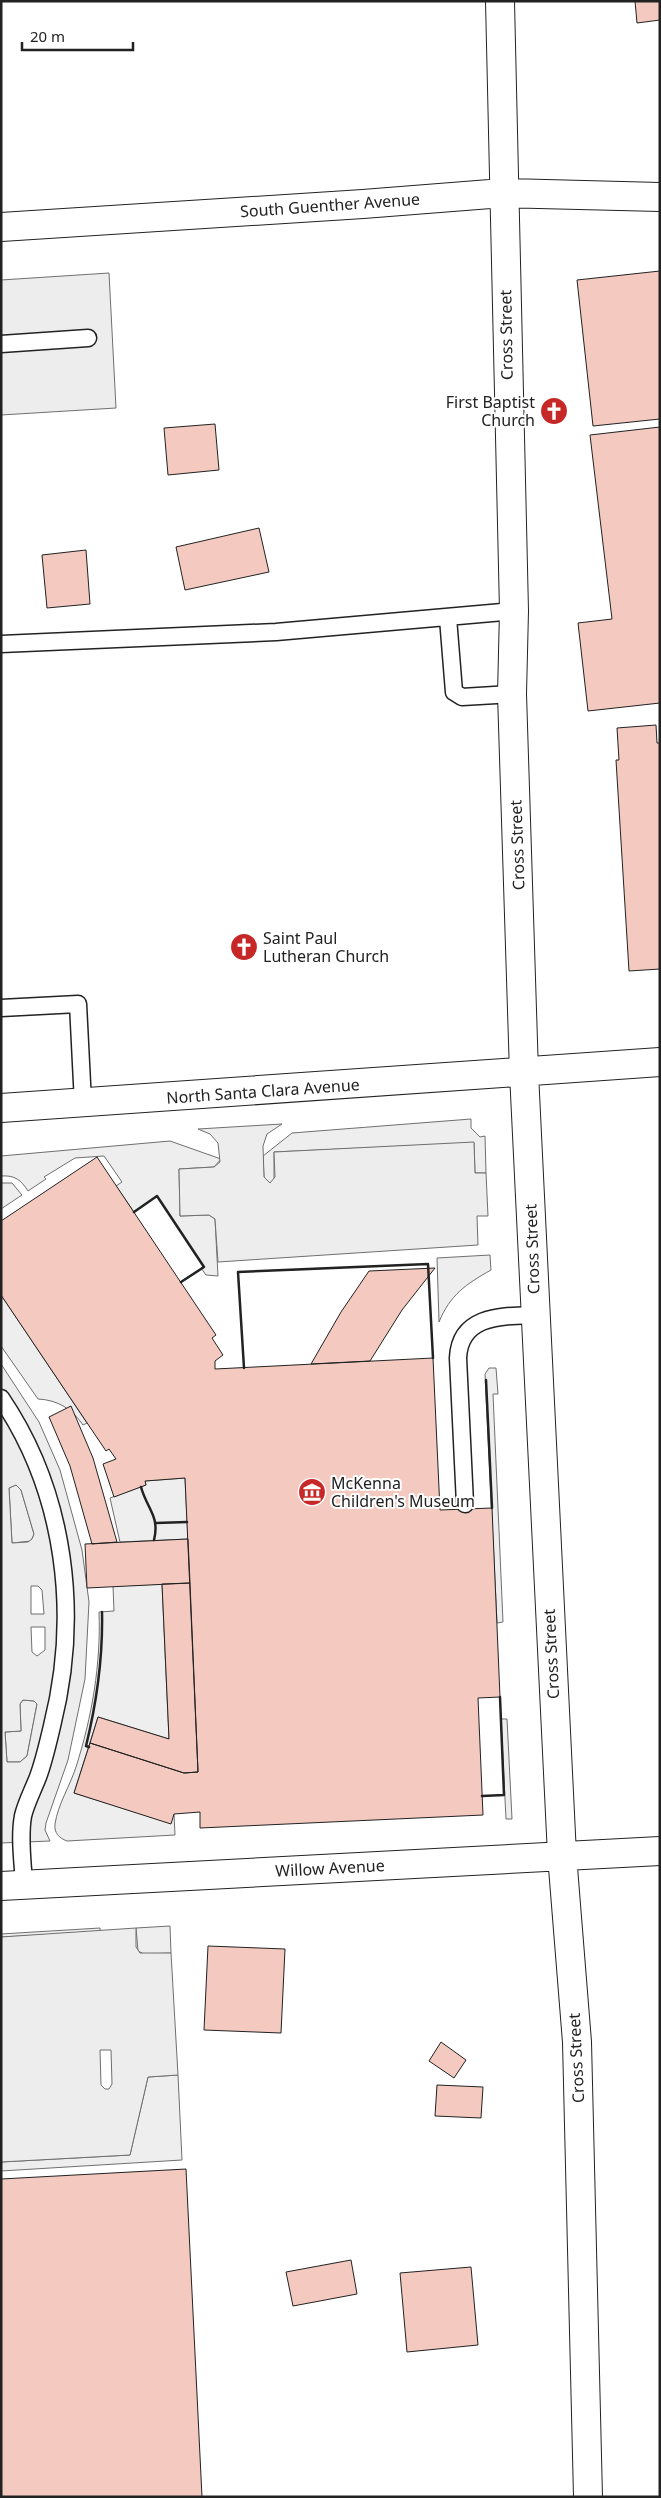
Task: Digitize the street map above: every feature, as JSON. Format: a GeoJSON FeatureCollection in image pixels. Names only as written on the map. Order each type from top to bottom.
{"type":"FeatureCollection","features":[{"type":"Feature","properties":{"kind":"street","name":"Cross Street"},"geometry":{"type":"LineString","coordinates":[[500,1],[514,611],[512,694],[524,1073],[534,1315],[562,1855],[577,2042],[588,2497]]}},
{"type":"Feature","properties":{"kind":"street","name":"South Guenther Avenue"},"geometry":{"type":"LineString","coordinates":[[1,226],[363,204],[503,193],[660,197]]}},
{"type":"Feature","properties":{"kind":"street","name":"North Santa Clara Avenue"},"geometry":{"type":"LineString","coordinates":[[1,1108],[524,1073],[660,1062]]}},
{"type":"Feature","properties":{"kind":"street","name":"Willow Avenue"},"geometry":{"type":"LineString","coordinates":[[13,1885],[660,1851]]}},
{"type":"Feature","properties":{"kind":"lane"},"geometry":{"type":"LineString","coordinates":[[1,344],[88,338]]}},
{"type":"Feature","properties":{"kind":"lane"},"geometry":{"type":"LineString","coordinates":[[1,644],[276,632],[514,611]]}},
{"type":"Feature","properties":{"kind":"lane"},"geometry":{"type":"LineString","coordinates":[[448,618],[454,692],[462,696],[512,694]]}},
{"type":"Feature","properties":{"kind":"lane"},"geometry":{"type":"LineString","coordinates":[[1,1008],[78,1004],[83,1103]]}},
{"type":"Feature","properties":{"kind":"lane"},"geometry":{"type":"LineString","coordinates":[[465,1504],[458,1358],[461,1341],[474,1326],[492,1317],[534,1315]]}},
{"type":"Feature","properties":{"kind":"lane"},"geometry":{"type":"LineString","coordinates":[[1,1398],[22,1431],[42,1477],[56,1522],[64,1576],[65,1638],[62,1677],[45,1756],[23,1819],[13,1885]]}},
{"type":"Feature","properties":{"kind":"shaded area"},"geometry":{"type":"Polygon","coordinates":[[[109,273],[116,408],[1,415],[1,280],[109,273]]]}},
{"type":"Feature","properties":{"kind":"shaded area"},"geometry":{"type":"Polygon","coordinates":[[[471,1119],[471,1128],[480,1137],[485,1136],[486,1173],[475,1173],[474,1143],[274,1152],[274,1181],[270,1183],[264,1177],[263,1156],[292,1133],[471,1119]]]}},
{"type":"Feature","properties":{"kind":"shaded area"},"geometry":{"type":"Polygon","coordinates":[[[282,1124],[267,1134],[263,1146],[264,1177],[270,1183],[275,1177],[274,1152],[474,1142],[475,1173],[486,1173],[488,1216],[477,1216],[478,1245],[218,1262],[215,1219],[209,1215],[180,1216],[179,1169],[214,1167],[220,1162],[218,1143],[210,1134],[198,1129],[282,1124]]]}},
{"type":"Feature","properties":{"kind":"shaded area"},"geometry":{"type":"Polygon","coordinates":[[[170,1141],[221,1159],[214,1167],[179,1169],[180,1216],[209,1215],[215,1219],[218,1276],[206,1275],[201,1268],[203,1266],[157,1196],[134,1212],[116,1186],[122,1182],[104,1156],[75,1158],[44,1177],[46,1179],[28,1191],[17,1179],[10,1176],[1,1176],[1,1156],[170,1141]]]}},
{"type":"Feature","properties":{"kind":"shaded area"},"geometry":{"type":"Polygon","coordinates":[[[1,1183],[12,1183],[22,1195],[1,1209],[1,1183]]]}},
{"type":"Feature","properties":{"kind":"shaded area"},"geometry":{"type":"Polygon","coordinates":[[[490,1255],[491,1270],[474,1280],[454,1297],[448,1304],[439,1322],[437,1258],[490,1255]]]}},
{"type":"Feature","properties":{"kind":"shaded area"},"geometry":{"type":"Polygon","coordinates":[[[1,1295],[87,1423],[83,1425],[74,1414],[58,1403],[38,1399],[1,1346],[1,1295]]]}},
{"type":"Feature","properties":{"kind":"shaded area"},"geometry":{"type":"Polygon","coordinates":[[[1,1364],[39,1422],[60,1470],[82,1550],[89,1602],[85,1679],[68,1760],[46,1823],[45,1830],[50,1841],[1,1843],[1,1364]],[[16,1485],[9,1488],[12,1543],[28,1542],[34,1534],[21,1490],[16,1485]],[[31,1586],[31,1614],[44,1614],[42,1590],[38,1586],[31,1586]],[[31,1627],[32,1652],[37,1656],[45,1650],[45,1627],[31,1627]],[[23,1700],[20,1704],[21,1731],[5,1732],[7,1762],[20,1762],[27,1756],[37,1704],[34,1701],[23,1700]]]}},
{"type":"Feature","properties":{"kind":"shaded area"},"geometry":{"type":"Polygon","coordinates":[[[489,1368],[496,1368],[498,1394],[493,1394],[503,1622],[497,1623],[485,1374],[489,1368]]]}},
{"type":"Feature","properties":{"kind":"shaded area"},"geometry":{"type":"Polygon","coordinates":[[[185,1478],[188,1539],[120,1542],[110,1498],[146,1485],[145,1481],[185,1478]]]}},
{"type":"Feature","properties":{"kind":"shaded area"},"geometry":{"type":"Polygon","coordinates":[[[16,1485],[21,1490],[34,1534],[31,1541],[12,1543],[9,1488],[16,1485]]]}},
{"type":"Feature","properties":{"kind":"shaded area"},"geometry":{"type":"Polygon","coordinates":[[[162,1584],[169,1739],[98,1717],[74,1793],[170,1823],[174,1814],[175,1835],[67,1841],[58,1835],[55,1830],[55,1824],[76,1767],[91,1710],[97,1671],[99,1612],[114,1611],[113,1586],[162,1584]]]}},
{"type":"Feature","properties":{"kind":"shaded area"},"geometry":{"type":"Polygon","coordinates":[[[23,1700],[34,1701],[37,1704],[27,1756],[20,1762],[7,1762],[5,1732],[21,1731],[20,1704],[23,1700]]]}},
{"type":"Feature","properties":{"kind":"shaded area"},"geometry":{"type":"Polygon","coordinates":[[[501,1719],[507,1719],[512,1819],[506,1819],[501,1719]]]}},
{"type":"Feature","properties":{"kind":"shaded area"},"geometry":{"type":"Polygon","coordinates":[[[170,1926],[171,1953],[144,1954],[138,1951],[136,1928],[170,1926]]]}},
{"type":"Feature","properties":{"kind":"shaded area"},"geometry":{"type":"Polygon","coordinates":[[[100,1928],[100,1932],[1,1937],[1,1934],[100,1928]]]}},
{"type":"Feature","properties":{"kind":"shaded area"},"geometry":{"type":"Polygon","coordinates":[[[136,1928],[136,1947],[140,1953],[171,1953],[178,2075],[148,2077],[130,2155],[1,2162],[1,1937],[136,1928]],[[100,2050],[101,2085],[105,2089],[109,2089],[112,2084],[111,2050],[100,2050]]]}},
{"type":"Feature","properties":{"kind":"shaded area"},"geometry":{"type":"Polygon","coordinates":[[[178,2075],[182,2160],[1,2171],[1,2162],[130,2155],[148,2077],[178,2075]]]}},
{"type":"Feature","properties":{"kind":"building"},"geometry":{"type":"Polygon","coordinates":[[[635,1],[660,1],[660,20],[637,23],[635,1]]]}},
{"type":"Feature","properties":{"kind":"building"},"geometry":{"type":"Polygon","coordinates":[[[660,271],[660,419],[593,426],[577,280],[660,271]]]}},
{"type":"Feature","properties":{"kind":"building"},"geometry":{"type":"Polygon","coordinates":[[[215,424],[219,470],[168,475],[164,428],[215,424]]]}},
{"type":"Feature","properties":{"kind":"building"},"geometry":{"type":"Polygon","coordinates":[[[660,427],[660,703],[588,711],[578,623],[612,619],[590,435],[660,427]]]}},
{"type":"Feature","properties":{"kind":"building"},"geometry":{"type":"Polygon","coordinates":[[[259,528],[269,572],[185,590],[176,547],[259,528]]]}},
{"type":"Feature","properties":{"kind":"building"},"geometry":{"type":"Polygon","coordinates":[[[86,550],[90,604],[47,608],[42,555],[86,550]]]}},
{"type":"Feature","properties":{"kind":"building"},"geometry":{"type":"Polygon","coordinates":[[[656,725],[657,743],[660,743],[660,969],[629,971],[616,760],[619,760],[617,728],[656,725]]]}},
{"type":"Feature","properties":{"kind":"building","name":"McKenna Children's Museum"},"geometry":{"type":"Polygon","coordinates":[[[97,1157],[216,1335],[212,1338],[223,1355],[215,1361],[215,1369],[433,1358],[440,1510],[492,1508],[500,1697],[478,1698],[483,1815],[200,1828],[200,1812],[174,1814],[171,1824],[74,1793],[90,1743],[184,1773],[198,1772],[185,1478],[145,1481],[146,1485],[114,1497],[103,1464],[116,1459],[109,1449],[106,1451],[1,1295],[1,1221],[97,1157]]]}},
{"type":"Feature","properties":{"kind":"building"},"geometry":{"type":"Polygon","coordinates":[[[435,1268],[402,1310],[370,1361],[311,1364],[341,1312],[369,1271],[435,1268]]]}},
{"type":"Feature","properties":{"kind":"building"},"geometry":{"type":"Polygon","coordinates":[[[71,1406],[93,1458],[117,1542],[92,1544],[70,1466],[49,1417],[71,1406]]]}},
{"type":"Feature","properties":{"kind":"building"},"geometry":{"type":"Polygon","coordinates":[[[188,1539],[190,1583],[87,1588],[85,1544],[188,1539]]]}},
{"type":"Feature","properties":{"kind":"building"},"geometry":{"type":"Polygon","coordinates":[[[190,1583],[198,1772],[184,1773],[90,1743],[98,1717],[169,1739],[162,1584],[190,1583]]]}},
{"type":"Feature","properties":{"kind":"building"},"geometry":{"type":"Polygon","coordinates":[[[208,1946],[285,1949],[281,2033],[204,2030],[208,1946]]]}},
{"type":"Feature","properties":{"kind":"building"},"geometry":{"type":"Polygon","coordinates":[[[441,2042],[466,2060],[454,2078],[429,2061],[441,2042]]]}},
{"type":"Feature","properties":{"kind":"building"},"geometry":{"type":"Polygon","coordinates":[[[437,2085],[483,2087],[481,2118],[435,2116],[437,2085]]]}},
{"type":"Feature","properties":{"kind":"building"},"geometry":{"type":"Polygon","coordinates":[[[186,2169],[202,2497],[1,2497],[1,2179],[186,2169]]]}},
{"type":"Feature","properties":{"kind":"building"},"geometry":{"type":"Polygon","coordinates":[[[351,2260],[357,2294],[293,2306],[286,2272],[351,2260]]]}},
{"type":"Feature","properties":{"kind":"building"},"geometry":{"type":"Polygon","coordinates":[[[471,2267],[478,2345],[407,2352],[400,2273],[471,2267]]]}},
{"type":"Feature","properties":{"kind":"wall"},"geometry":{"type":"LineString","coordinates":[[134,1212],[157,1196],[204,1267],[181,1282]]}},
{"type":"Feature","properties":{"kind":"wall"},"geometry":{"type":"LineString","coordinates":[[244,1368],[238,1272],[428,1264],[433,1358]]}},
{"type":"Feature","properties":{"kind":"wall"},"geometry":{"type":"LineString","coordinates":[[486,1380],[492,1508]]}},
{"type":"Feature","properties":{"kind":"wall"},"geometry":{"type":"LineString","coordinates":[[141,1487],[154,1518],[154,1540]]}},
{"type":"Feature","properties":{"kind":"wall"},"geometry":{"type":"LineString","coordinates":[[156,1523],[187,1522]]}},
{"type":"Feature","properties":{"kind":"wall"},"geometry":{"type":"LineString","coordinates":[[89,1747],[86,1746],[96,1696],[100,1663],[102,1612]]}},
{"type":"Feature","properties":{"kind":"wall"},"geometry":{"type":"LineString","coordinates":[[482,1796],[504,1795],[500,1697]]}},
{"type":"Feature","properties":{"kind":"place","name":"First Baptist Church"},"geometry":{"type":"Point","coordinates":[554,411]}},
{"type":"Feature","properties":{"kind":"place","name":"Saint Paul Lutheran Church"},"geometry":{"type":"Point","coordinates":[244,947]}},
{"type":"Feature","properties":{"kind":"place","name":"McKenna Children's Museum"},"geometry":{"type":"Point","coordinates":[312,1492]}}]}
